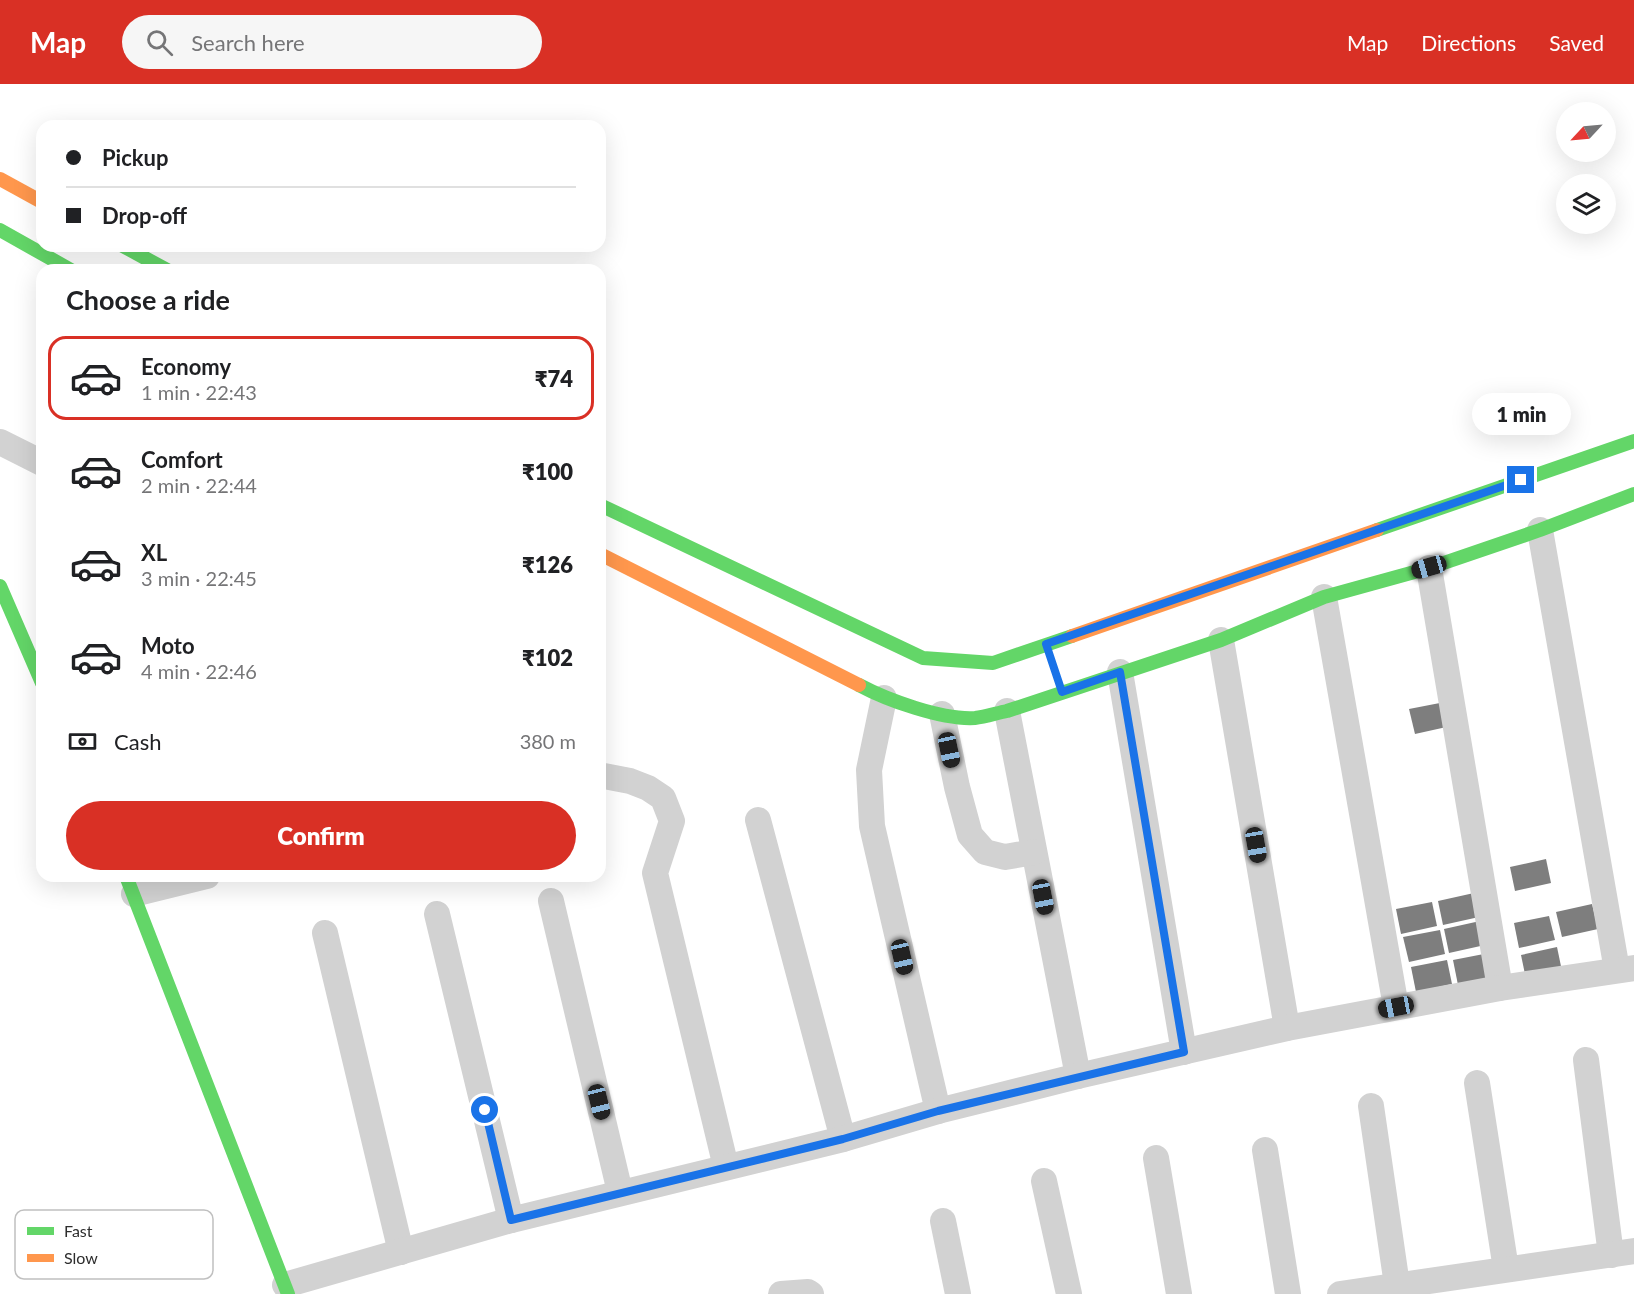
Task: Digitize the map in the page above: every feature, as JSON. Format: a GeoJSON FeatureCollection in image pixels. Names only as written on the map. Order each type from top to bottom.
{"type":"FeatureCollection","features":[{"type":"Feature","properties":{"kind":"street"},"geometry":{"type":"LineString","coordinates":[[0,178],[36,199]]}},
{"type":"Feature","properties":{"kind":"street"},"geometry":{"type":"LineString","coordinates":[[0,230],[36,250]]}},
{"type":"Feature","properties":{"kind":"street"},"geometry":{"type":"LineString","coordinates":[[39,252],[60,264]]}},
{"type":"Feature","properties":{"kind":"street"},"geometry":{"type":"LineString","coordinates":[[134,252],[156,264]]}},
{"type":"Feature","properties":{"kind":"street"},"geometry":{"type":"LineString","coordinates":[[606,508],[924,658],[993,663],[1048,649],[1634,441]]}},
{"type":"Feature","properties":{"kind":"street"},"geometry":{"type":"LineString","coordinates":[[0,442],[36,460]]}},
{"type":"Feature","properties":{"kind":"street"},"geometry":{"type":"LineString","coordinates":[[606,557],[884,698],[942,714],[974,718],[1007,711],[1060,687],[1120,672],[1221,640],[1324,597],[1429,567],[1540,530],[1634,494]]}},
{"type":"Feature","properties":{"kind":"street"},"geometry":{"type":"LineString","coordinates":[[156,882],[130,885],[287,1289],[401,1252],[511,1220],[843,1139],[938,1111],[1078,1076],[1287,1028],[1500,988],[1625,969],[1540,530]]}},
{"type":"Feature","properties":{"kind":"street"},"geometry":{"type":"LineString","coordinates":[[1429,567],[1500,988]]}},
{"type":"Feature","properties":{"kind":"street"},"geometry":{"type":"LineString","coordinates":[[0,586],[36,669]]}},
{"type":"Feature","properties":{"kind":"street"},"geometry":{"type":"LineString","coordinates":[[1324,597],[1396,1007]]}},
{"type":"Feature","properties":{"kind":"street"},"geometry":{"type":"LineString","coordinates":[[1221,640],[1287,1028]]}},
{"type":"Feature","properties":{"kind":"street"},"geometry":{"type":"LineString","coordinates":[[1120,672],[1184,1052]]}},
{"type":"Feature","properties":{"kind":"street"},"geometry":{"type":"LineString","coordinates":[[884,698],[869,770],[872,825],[938,1111]]}},
{"type":"Feature","properties":{"kind":"street"},"geometry":{"type":"LineString","coordinates":[[1007,711],[1078,1076]]}},
{"type":"Feature","properties":{"kind":"street"},"geometry":{"type":"LineString","coordinates":[[942,714],[957,787],[970,834],[985,852],[1005,857],[1034,852]]}},
{"type":"Feature","properties":{"kind":"street"},"geometry":{"type":"LineString","coordinates":[[606,776],[630,781],[648,788],[663,798],[672,821],[655,873],[726,1167]]}},
{"type":"Feature","properties":{"kind":"street"},"geometry":{"type":"LineString","coordinates":[[758,820],[843,1139]]}},
{"type":"Feature","properties":{"kind":"street"},"geometry":{"type":"LineString","coordinates":[[551,901],[620,1192]]}},
{"type":"Feature","properties":{"kind":"street"},"geometry":{"type":"LineString","coordinates":[[437,914],[511,1220]]}},
{"type":"Feature","properties":{"kind":"street"},"geometry":{"type":"LineString","coordinates":[[325,933],[401,1252]]}},
{"type":"Feature","properties":{"kind":"street"},"geometry":{"type":"LineString","coordinates":[[1340,1294],[1623,1253],[1586,1060]]}},
{"type":"Feature","properties":{"kind":"street"},"geometry":{"type":"LineString","coordinates":[[1477,1083],[1506,1269]]}},
{"type":"Feature","properties":{"kind":"street"},"geometry":{"type":"LineString","coordinates":[[1371,1106],[1397,1285]]}},
{"type":"Feature","properties":{"kind":"street"},"geometry":{"type":"LineString","coordinates":[[1265,1150],[1288,1294]]}},
{"type":"Feature","properties":{"kind":"street"},"geometry":{"type":"LineString","coordinates":[[1156,1158],[1179,1294]]}},
{"type":"Feature","properties":{"kind":"street"},"geometry":{"type":"LineString","coordinates":[[1044,1181],[1069,1294]]}},
{"type":"Feature","properties":{"kind":"street"},"geometry":{"type":"LineString","coordinates":[[943,1221],[958,1294]]}},
{"type":"Feature","properties":{"kind":"street"},"geometry":{"type":"LineString","coordinates":[[781,1294],[808,1292],[811,1294]]}},
{"type":"Feature","properties":{"kind":"building"},"geometry":{"type":"Polygon","coordinates":[[[1445,702],[1451,726],[1415,734],[1409,709],[1445,702]]]}},
{"type":"Feature","properties":{"kind":"building"},"geometry":{"type":"Polygon","coordinates":[[[1546,859],[1551,883],[1515,891],[1510,867],[1546,859]]]}},
{"type":"Feature","properties":{"kind":"building"},"geometry":{"type":"Polygon","coordinates":[[[1474,893],[1479,917],[1443,925],[1438,901],[1474,893]]]}},
{"type":"Feature","properties":{"kind":"building"},"geometry":{"type":"Polygon","coordinates":[[[1432,902],[1437,926],[1401,934],[1396,909],[1432,902]]]}},
{"type":"Feature","properties":{"kind":"building"},"geometry":{"type":"Polygon","coordinates":[[[1592,904],[1598,929],[1562,937],[1556,912],[1592,904]]]}},
{"type":"Feature","properties":{"kind":"building"},"geometry":{"type":"Polygon","coordinates":[[[1549,916],[1555,940],[1519,948],[1514,923],[1549,916]]]}},
{"type":"Feature","properties":{"kind":"building"},"geometry":{"type":"Polygon","coordinates":[[[1480,921],[1485,945],[1449,953],[1444,929],[1480,921]]]}},
{"type":"Feature","properties":{"kind":"building"},"geometry":{"type":"Polygon","coordinates":[[[1440,930],[1445,954],[1409,962],[1403,937],[1440,930]]]}},
{"type":"Feature","properties":{"kind":"building"},"geometry":{"type":"Polygon","coordinates":[[[1557,947],[1562,971],[1526,979],[1521,955],[1557,947]]]}},
{"type":"Feature","properties":{"kind":"building"},"geometry":{"type":"Polygon","coordinates":[[[1489,953],[1494,977],[1458,985],[1453,960],[1489,953]]]}},
{"type":"Feature","properties":{"kind":"building"},"geometry":{"type":"Polygon","coordinates":[[[1447,960],[1452,984],[1416,992],[1411,967],[1447,960]]]}},
{"type":"Feature","properties":{"kind":"traffic: fast"},"geometry":{"type":"LineString","coordinates":[[0,230],[36,250]]}},
{"type":"Feature","properties":{"kind":"traffic: fast"},"geometry":{"type":"LineString","coordinates":[[39,252],[60,264]]}},
{"type":"Feature","properties":{"kind":"traffic: fast"},"geometry":{"type":"LineString","coordinates":[[134,252],[156,264]]}},
{"type":"Feature","properties":{"kind":"traffic: fast"},"geometry":{"type":"LineString","coordinates":[[1377,530],[1634,441]]}},
{"type":"Feature","properties":{"kind":"traffic: fast"},"geometry":{"type":"LineString","coordinates":[[859,685],[899,703],[931,712],[962,718],[983,717],[1221,640],[1324,597],[1429,568],[1540,530],[1634,494]]}},
{"type":"Feature","properties":{"kind":"traffic: fast"},"geometry":{"type":"LineString","coordinates":[[606,508],[923,658],[993,663],[1072,636]]}},
{"type":"Feature","properties":{"kind":"traffic: fast"},"geometry":{"type":"LineString","coordinates":[[0,586],[36,669]]}},
{"type":"Feature","properties":{"kind":"traffic: fast"},"geometry":{"type":"LineString","coordinates":[[128,882],[288,1294]]}},
{"type":"Feature","properties":{"kind":"traffic: slow"},"geometry":{"type":"LineString","coordinates":[[0,179],[36,199]]}},
{"type":"Feature","properties":{"kind":"traffic: slow"},"geometry":{"type":"LineString","coordinates":[[1072,636],[1377,530]]}},
{"type":"Feature","properties":{"kind":"traffic: slow"},"geometry":{"type":"LineString","coordinates":[[606,557],[859,685]]}},
{"type":"Feature","properties":{"kind":"route"},"geometry":{"type":"LineString","coordinates":[[485,1110],[511,1220],[843,1139],[938,1111],[1078,1076],[1184,1052],[1120,672],[1062,692],[1046,644],[1521,480]]}}]}
